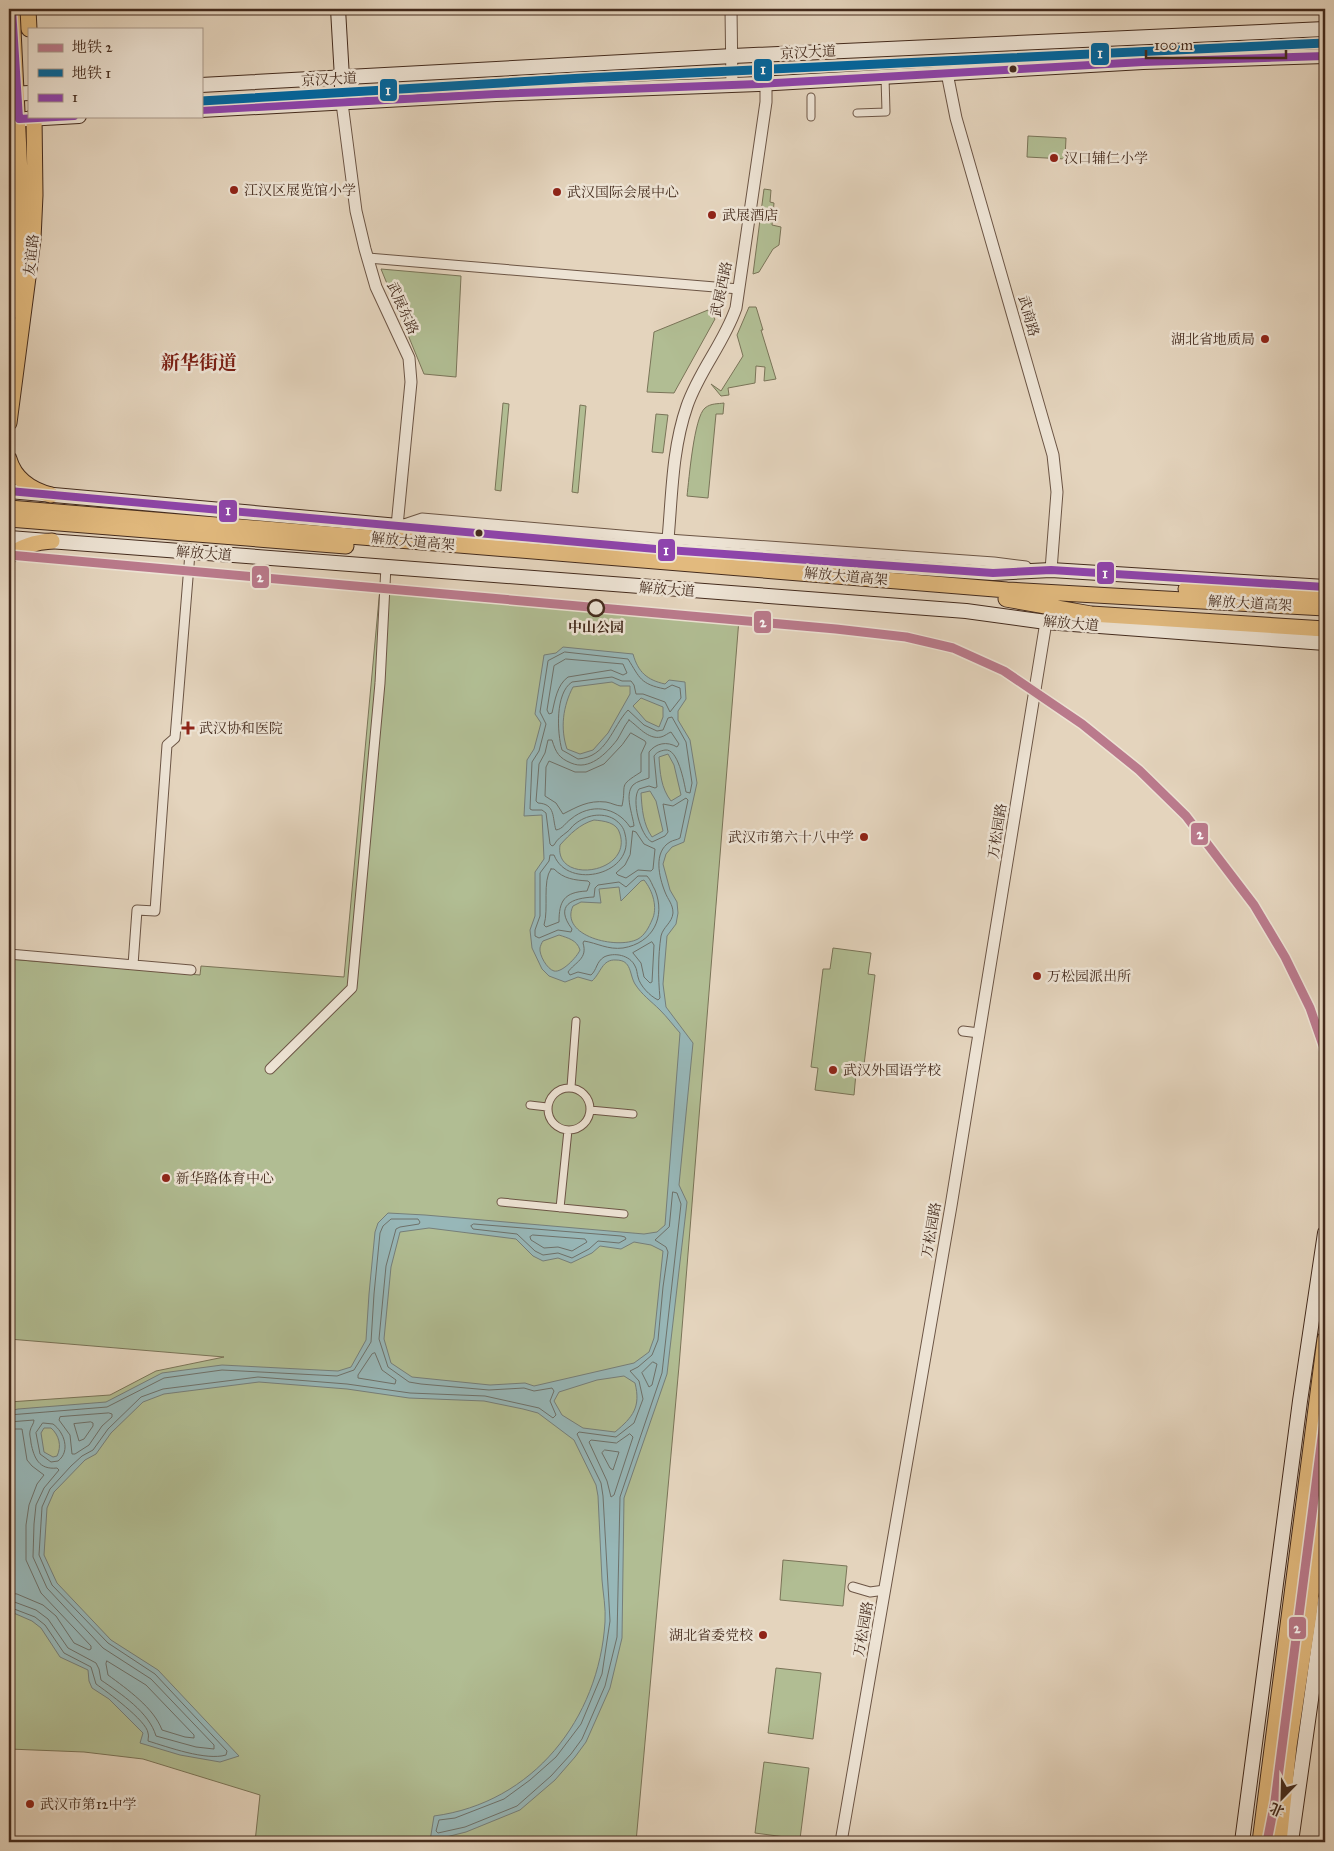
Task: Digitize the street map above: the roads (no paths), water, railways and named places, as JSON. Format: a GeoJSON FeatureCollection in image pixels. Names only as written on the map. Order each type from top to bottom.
{"type":"FeatureCollection","features":[{"type":"Feature","properties":{"kind":"main road","name":"友谊路"},"geometry":{"type":"LineString","coordinates":[[9,423],[33,238],[35,195],[24,118],[18,93],[12,9]]}},
{"type":"Feature","properties":{"kind":"main road"},"geometry":{"type":"LineString","coordinates":[[28,9],[29,28]]}},
{"type":"Feature","properties":{"kind":"main road"},"geometry":{"type":"LineString","coordinates":[[338,9],[342,103]]}},
{"type":"Feature","properties":{"kind":"main road","name":"京汉大道"},"geometry":{"type":"LineString","coordinates":[[202,85],[733,56],[1325,28]]}},
{"type":"Feature","properties":{"kind":"main road"},"geometry":{"type":"LineString","coordinates":[[1189,35],[1248,45],[1325,48]]}},
{"type":"Feature","properties":{"kind":"main road"},"geometry":{"type":"LineString","coordinates":[[1193,60],[1248,45],[1325,36]]}},
{"type":"Feature","properties":{"kind":"main road","name":"京汉大道"},"geometry":{"type":"LineString","coordinates":[[202,110],[496,94],[766,84],[1193,60],[1325,56]]}},
{"type":"Feature","properties":{"kind":"main road","name":"友谊路"},"geometry":{"type":"LineString","coordinates":[[9,313],[18,237],[24,118]]}},
{"type":"Feature","properties":{"kind":"main road"},"geometry":{"type":"LineString","coordinates":[[9,459],[11,467],[17,476],[28,486],[51,495]]}},
{"type":"Feature","properties":{"kind":"main road"},"geometry":{"type":"LineString","coordinates":[[9,491],[397,526],[668,544],[993,572],[1051,570],[1325,587]]}},
{"type":"Feature","properties":{"kind":"main road","name":"解放大道高架"},"geometry":{"type":"LineString","coordinates":[[9,508],[1006,594],[1325,608]]}},
{"type":"Feature","properties":{"kind":"main road","name":"解放大道高架"},"geometry":{"type":"LineString","coordinates":[[9,519],[1325,618]]}},
{"type":"Feature","properties":{"kind":"main road","name":"解放大道"},"geometry":{"type":"LineString","coordinates":[[9,538],[966,611],[1046,622],[1325,644]]}},
{"type":"Feature","properties":{"kind":"main road"},"geometry":{"type":"LineString","coordinates":[[9,556],[24,546],[38,542],[52,542]]}},
{"type":"Feature","properties":{"kind":"main road"},"geometry":{"type":"LineString","coordinates":[[1006,594],[1081,585],[1325,596]]}},
{"type":"Feature","properties":{"kind":"main road"},"geometry":{"type":"LineString","coordinates":[[1006,594],[1091,614],[1325,629]]}},
{"type":"Feature","properties":{"kind":"main road"},"geometry":{"type":"LineString","coordinates":[[1242,1842],[1300,1401],[1325,1233]]}},
{"type":"Feature","properties":{"kind":"main road"},"geometry":{"type":"LineString","coordinates":[[1260,1842],[1325,1339]]}},
{"type":"Feature","properties":{"kind":"main road"},"geometry":{"type":"LineString","coordinates":[[1279,1842],[1325,1474]]}},
{"type":"Feature","properties":{"kind":"main road"},"geometry":{"type":"LineString","coordinates":[[1321,1511],[1325,1577]]}},
{"type":"Feature","properties":{"kind":"main road"},"geometry":{"type":"LineString","coordinates":[[1266,1663],[1292,1589]]}},
{"type":"Feature","properties":{"kind":"main road"},"geometry":{"type":"LineString","coordinates":[[1291,1842],[1325,1600]]}},
{"type":"Feature","properties":{"kind":"main road"},"geometry":{"type":"LineString","coordinates":[[1291,1738],[1319,1645]]}},
{"type":"Feature","properties":{"kind":"street"},"geometry":{"type":"LineString","coordinates":[[731,9],[732,85]]}},
{"type":"Feature","properties":{"kind":"street","name":"武商路"},"geometry":{"type":"LineString","coordinates":[[947,73],[956,118],[1053,455],[1057,492],[1051,570]]}},
{"type":"Feature","properties":{"kind":"street"},"geometry":{"type":"LineString","coordinates":[[857,113],[886,112],[885,77]]}},
{"type":"Feature","properties":{"kind":"street","name":"武展西路"},"geometry":{"type":"LineString","coordinates":[[668,544],[675,459],[682,423],[694,391],[726,332],[736,308],[766,102],[766,84]]}},
{"type":"Feature","properties":{"kind":"street"},"geometry":{"type":"LineString","coordinates":[[811,97],[811,117]]}},
{"type":"Feature","properties":{"kind":"street","name":"武展东路"},"geometry":{"type":"LineString","coordinates":[[342,103],[356,211],[368,258],[376,287],[409,358],[411,382],[397,526]]}},
{"type":"Feature","properties":{"kind":"street"},"geometry":{"type":"LineString","coordinates":[[368,258],[739,289]]}},
{"type":"Feature","properties":{"kind":"street"},"geometry":{"type":"LineString","coordinates":[[133,965],[137,910],[155,911],[167,745],[175,738],[190,553]]}},
{"type":"Feature","properties":{"kind":"street"},"geometry":{"type":"LineString","coordinates":[[270,1069],[352,988],[380,683],[386,566]]}},
{"type":"Feature","properties":{"kind":"street","name":"万松园路"},"geometry":{"type":"LineString","coordinates":[[841,1842],[979,1033],[1046,622]]}},
{"type":"Feature","properties":{"kind":"street"},"geometry":{"type":"LineString","coordinates":[[9,954],[191,970]]}},
{"type":"Feature","properties":{"kind":"street"},"geometry":{"type":"LineString","coordinates":[[571,1087],[576,1022]]}},
{"type":"Feature","properties":{"kind":"street"},"geometry":{"type":"LineString","coordinates":[[963,1031],[979,1033]]}},
{"type":"Feature","properties":{"kind":"street"},"geometry":{"type":"LineString","coordinates":[[571,1087],[577,1089],[587,1098],[590,1110],[585,1122],[574,1130],[568,1130],[555,1125],[548,1114],[547,1107],[553,1094],[564,1088],[571,1087]]}},
{"type":"Feature","properties":{"kind":"street"},"geometry":{"type":"LineString","coordinates":[[530,1105],[547,1107]]}},
{"type":"Feature","properties":{"kind":"street"},"geometry":{"type":"LineString","coordinates":[[590,1110],[632,1114]]}},
{"type":"Feature","properties":{"kind":"street"},"geometry":{"type":"LineString","coordinates":[[560,1208],[568,1130]]}},
{"type":"Feature","properties":{"kind":"street"},"geometry":{"type":"LineString","coordinates":[[501,1202],[624,1214]]}},
{"type":"Feature","properties":{"kind":"street"},"geometry":{"type":"LineString","coordinates":[[853,1586],[870,1592],[885,1590]]}},
{"type":"Feature","properties":{"kind":"water"},"geometry":{"type":"Polygon","coordinates":[[[563,647],[633,654],[644,674],[653,680],[665,684],[669,680],[685,682],[686,699],[678,711],[678,720],[690,740],[697,783],[684,842],[672,847],[666,854],[663,864],[670,890],[677,902],[678,913],[676,924],[667,936],[663,984],[666,1007],[693,1043],[679,1185],[687,1202],[667,1374],[624,1498],[622,1638],[610,1688],[586,1742],[575,1757],[555,1780],[520,1810],[466,1832],[430,1841],[434,1816],[470,1808],[502,1794],[530,1774],[554,1751],[574,1723],[590,1691],[600,1658],[605,1622],[598,1496],[596,1485],[574,1440],[538,1413],[484,1401],[409,1398],[347,1389],[259,1382],[164,1394],[143,1402],[111,1433],[96,1454],[85,1460],[54,1492],[47,1508],[44,1555],[57,1583],[111,1640],[158,1670],[239,1756],[220,1762],[180,1755],[140,1743],[143,1733],[109,1699],[92,1688],[88,1670],[60,1657],[41,1628],[32,1621],[9,1611],[9,1411],[106,1402],[162,1373],[222,1365],[338,1371],[351,1367],[366,1340],[375,1232],[378,1223],[388,1213],[644,1234],[657,1232],[665,1225],[680,1033],[638,988],[625,962],[611,960],[602,967],[592,981],[578,977],[565,982],[549,976],[542,969],[532,948],[530,930],[535,916],[535,872],[544,859],[542,815],[524,816],[527,760],[534,749],[541,723],[535,714],[544,655],[556,653],[563,647]],[[612,682],[573,687],[565,709],[563,725],[565,741],[567,749],[580,754],[593,750],[608,733],[630,694],[630,686],[620,686],[612,682]],[[641,698],[633,706],[646,721],[659,727],[663,717],[663,707],[641,698]],[[668,754],[659,757],[663,786],[671,801],[681,795],[674,765],[668,754]],[[650,791],[641,793],[645,822],[652,837],[663,831],[656,801],[650,791]],[[594,820],[571,833],[560,845],[561,858],[569,866],[580,870],[592,870],[605,866],[615,858],[621,848],[620,834],[616,827],[610,823],[594,820]],[[644,880],[641,881],[621,901],[619,887],[599,889],[601,903],[581,902],[573,906],[571,916],[574,925],[582,933],[605,941],[617,943],[638,939],[646,931],[654,915],[654,900],[650,889],[644,880]],[[559,935],[543,942],[540,948],[542,958],[546,965],[554,971],[565,967],[576,957],[580,950],[569,938],[559,935]],[[429,1228],[400,1232],[391,1267],[384,1339],[391,1363],[412,1377],[490,1385],[525,1383],[534,1386],[634,1363],[649,1352],[654,1338],[663,1251],[651,1245],[634,1242],[621,1249],[600,1246],[592,1253],[571,1263],[558,1258],[543,1261],[533,1256],[516,1239],[429,1228]],[[624,1376],[597,1380],[559,1392],[554,1401],[562,1415],[583,1428],[615,1432],[627,1421],[634,1411],[637,1391],[635,1383],[624,1376]],[[44,1428],[41,1433],[44,1452],[53,1457],[57,1456],[59,1452],[59,1441],[51,1428],[44,1428]]]}},
{"type":"Feature","properties":{"kind":"metro line","name":"1"},"geometry":{"type":"LineString","coordinates":[[202,101],[583,78],[1325,43]]}},
{"type":"Feature","properties":{"kind":"metro line","name":"2"},"geometry":{"type":"LineString","coordinates":[[9,555],[836,629],[906,637],[953,648],[1004,671],[1082,724],[1139,770],[1186,816],[1254,905],[1285,957],[1310,1008],[1325,1051]]}},
{"type":"Feature","properties":{"kind":"metro line","name":"2"},"geometry":{"type":"LineString","coordinates":[[1267,1842],[1275,1801],[1325,1414]]}},
{"type":"Feature","properties":{"kind":"place","name":"汉口辅仁小学"},"geometry":{"type":"Point","coordinates":[1054,158]}},
{"type":"Feature","properties":{"kind":"place","name":"江汉区展览馆小学"},"geometry":{"type":"Point","coordinates":[234,190]}},
{"type":"Feature","properties":{"kind":"place","name":"武汉国际会展中心"},"geometry":{"type":"Point","coordinates":[557,192]}},
{"type":"Feature","properties":{"kind":"place","name":"武展酒店"},"geometry":{"type":"Point","coordinates":[712,215]}},
{"type":"Feature","properties":{"kind":"place","name":"湖北省地质局"},"geometry":{"type":"Point","coordinates":[1265,339]}},
{"type":"Feature","properties":{"kind":"place","name":"中山公园"},"geometry":{"type":"Point","coordinates":[596,608]}},
{"type":"Feature","properties":{"kind":"place","name":"武汉协和医院"},"geometry":{"type":"Point","coordinates":[188,728]}},
{"type":"Feature","properties":{"kind":"place","name":"武汉市第六十八中学"},"geometry":{"type":"Point","coordinates":[864,837]}},
{"type":"Feature","properties":{"kind":"place","name":"万松园派出所"},"geometry":{"type":"Point","coordinates":[1037,976]}},
{"type":"Feature","properties":{"kind":"place","name":"武汉外国语学校"},"geometry":{"type":"Point","coordinates":[833,1070]}},
{"type":"Feature","properties":{"kind":"place","name":"新华路体育中心"},"geometry":{"type":"Point","coordinates":[166,1178]}},
{"type":"Feature","properties":{"kind":"place","name":"湖北省委党校"},"geometry":{"type":"Point","coordinates":[763,1635]}},
{"type":"Feature","properties":{"kind":"place","name":"武汉市第12中学"},"geometry":{"type":"Point","coordinates":[30,1804]}},
{"type":"Feature","properties":{"kind":"district","name":"新华街道"},"geometry":{"type":"Point","coordinates":[199,362]}}]}
